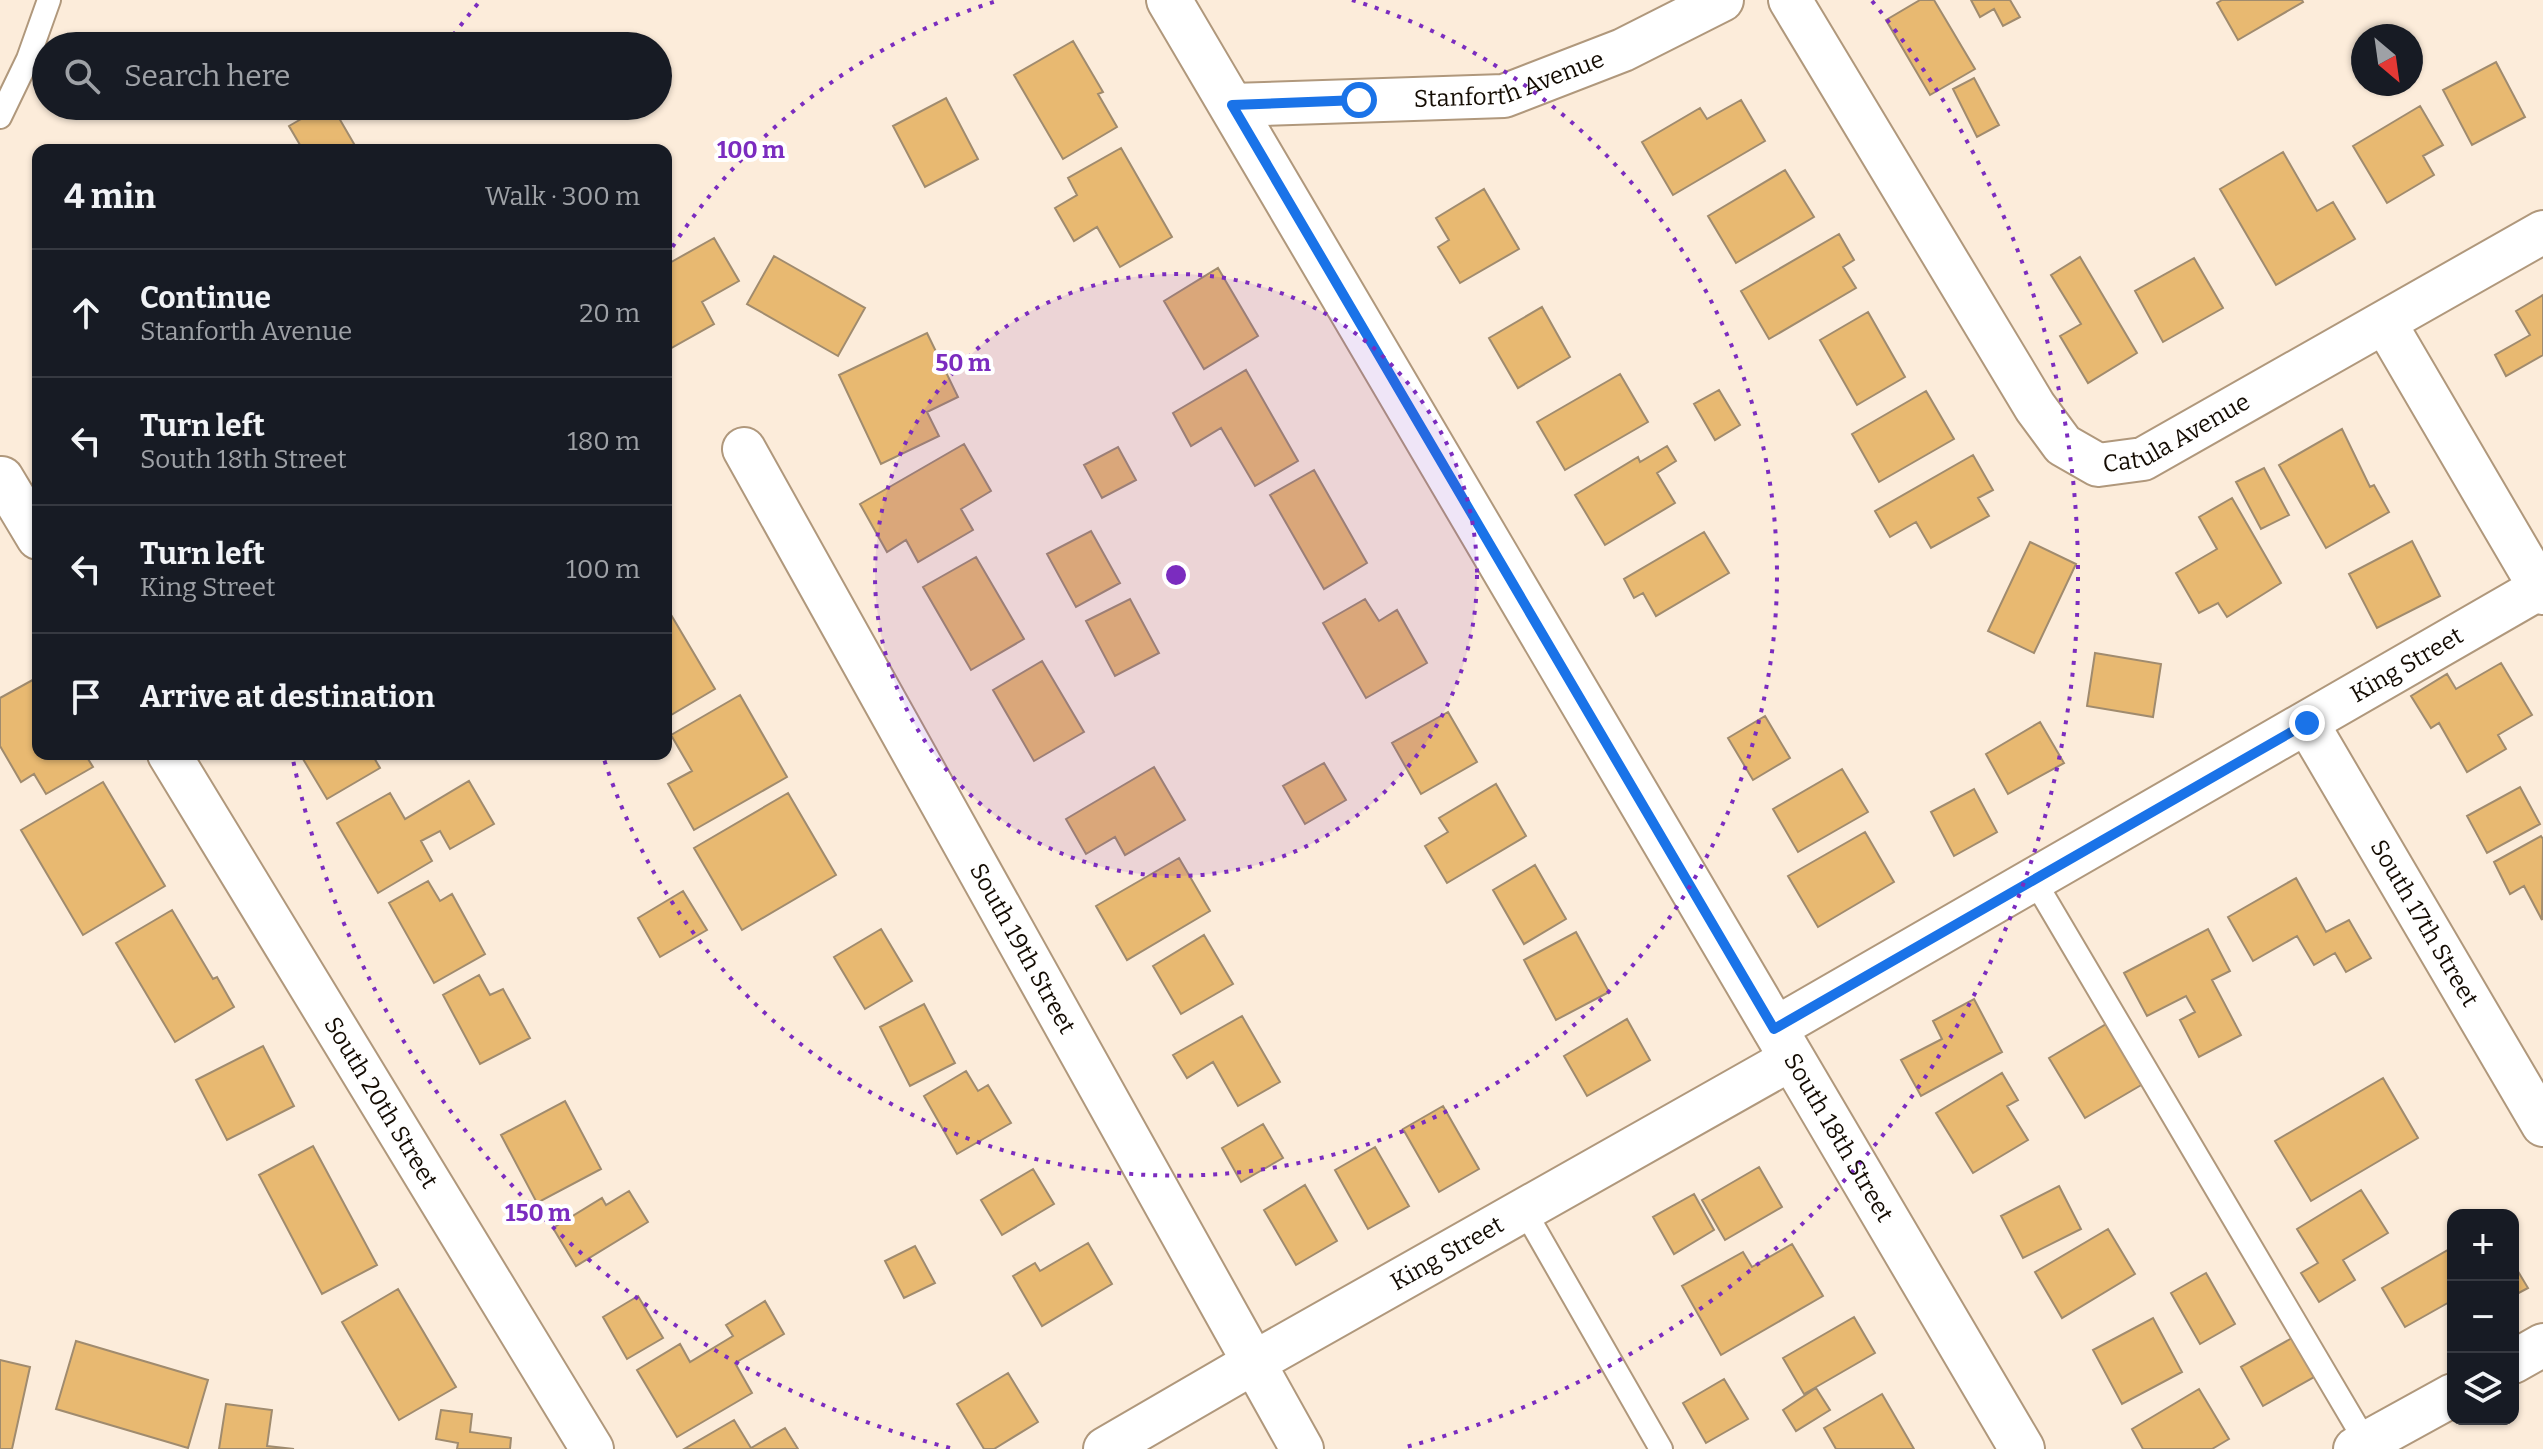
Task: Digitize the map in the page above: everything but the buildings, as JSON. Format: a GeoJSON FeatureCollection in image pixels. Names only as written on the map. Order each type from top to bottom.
{"type":"FeatureCollection","features":[{"type":"Feature","properties":{"kind":"main road","name":"South 18th Street"},"geometry":{"type":"LineString","coordinates":[[1169,0],[2022,1449]]}},
{"type":"Feature","properties":{"kind":"street","name":"Stanforth Avenue"},"geometry":{"type":"LineString","coordinates":[[1232,105],[1504,96],[1623,50],[1722,0]]}},
{"type":"Feature","properties":{"kind":"street","name":"Catula Avenue"},"geometry":{"type":"LineString","coordinates":[[1790,0],[2035,407],[2063,445],[2098,465],[2143,459],[2385,323]]}},
{"type":"Feature","properties":{"kind":"street"},"geometry":{"type":"LineString","coordinates":[[2542,590],[2385,323],[2543,232]]}},
{"type":"Feature","properties":{"kind":"street","name":"South 19th Street"},"geometry":{"type":"LineString","coordinates":[[744,449],[1302,1449]]}},
{"type":"Feature","properties":{"kind":"street"},"geometry":{"type":"LineString","coordinates":[[1,477],[32,528]]}},
{"type":"Feature","properties":{"kind":"street","name":"King Street"},"geometry":{"type":"LineString","coordinates":[[1105,1449],[1524,1210],[2034,880],[2542,590]]}},
{"type":"Feature","properties":{"kind":"street","name":"South 17th Street"},"geometry":{"type":"LineString","coordinates":[[2307,723],[2543,1125]]}},
{"type":"Feature","properties":{"kind":"street","name":"South 20th Street"},"geometry":{"type":"LineString","coordinates":[[173,760],[592,1449]]}},
{"type":"Feature","properties":{"kind":"street"},"geometry":{"type":"LineString","coordinates":[[2519,1359],[2543,1345]]}},
{"type":"Feature","properties":{"kind":"street"},"geometry":{"type":"LineString","coordinates":[[2364,1447],[2447,1399]]}},
{"type":"Feature","properties":{"kind":"lane"},"geometry":{"type":"LineString","coordinates":[[38,32],[49,0]]}},
{"type":"Feature","properties":{"kind":"lane"},"geometry":{"type":"LineString","coordinates":[[0,117],[32,48]]}},
{"type":"Feature","properties":{"kind":"lane"},"geometry":{"type":"LineString","coordinates":[[2034,880],[2364,1447]]}},
{"type":"Feature","properties":{"kind":"lane"},"geometry":{"type":"LineString","coordinates":[[1524,1210],[1661,1449]]}},
{"type":"Feature","properties":{"kind":"route"},"geometry":{"type":"LineString","coordinates":[[1359,100],[1232,105],[1774,1029],[2307,723]]}}]}
